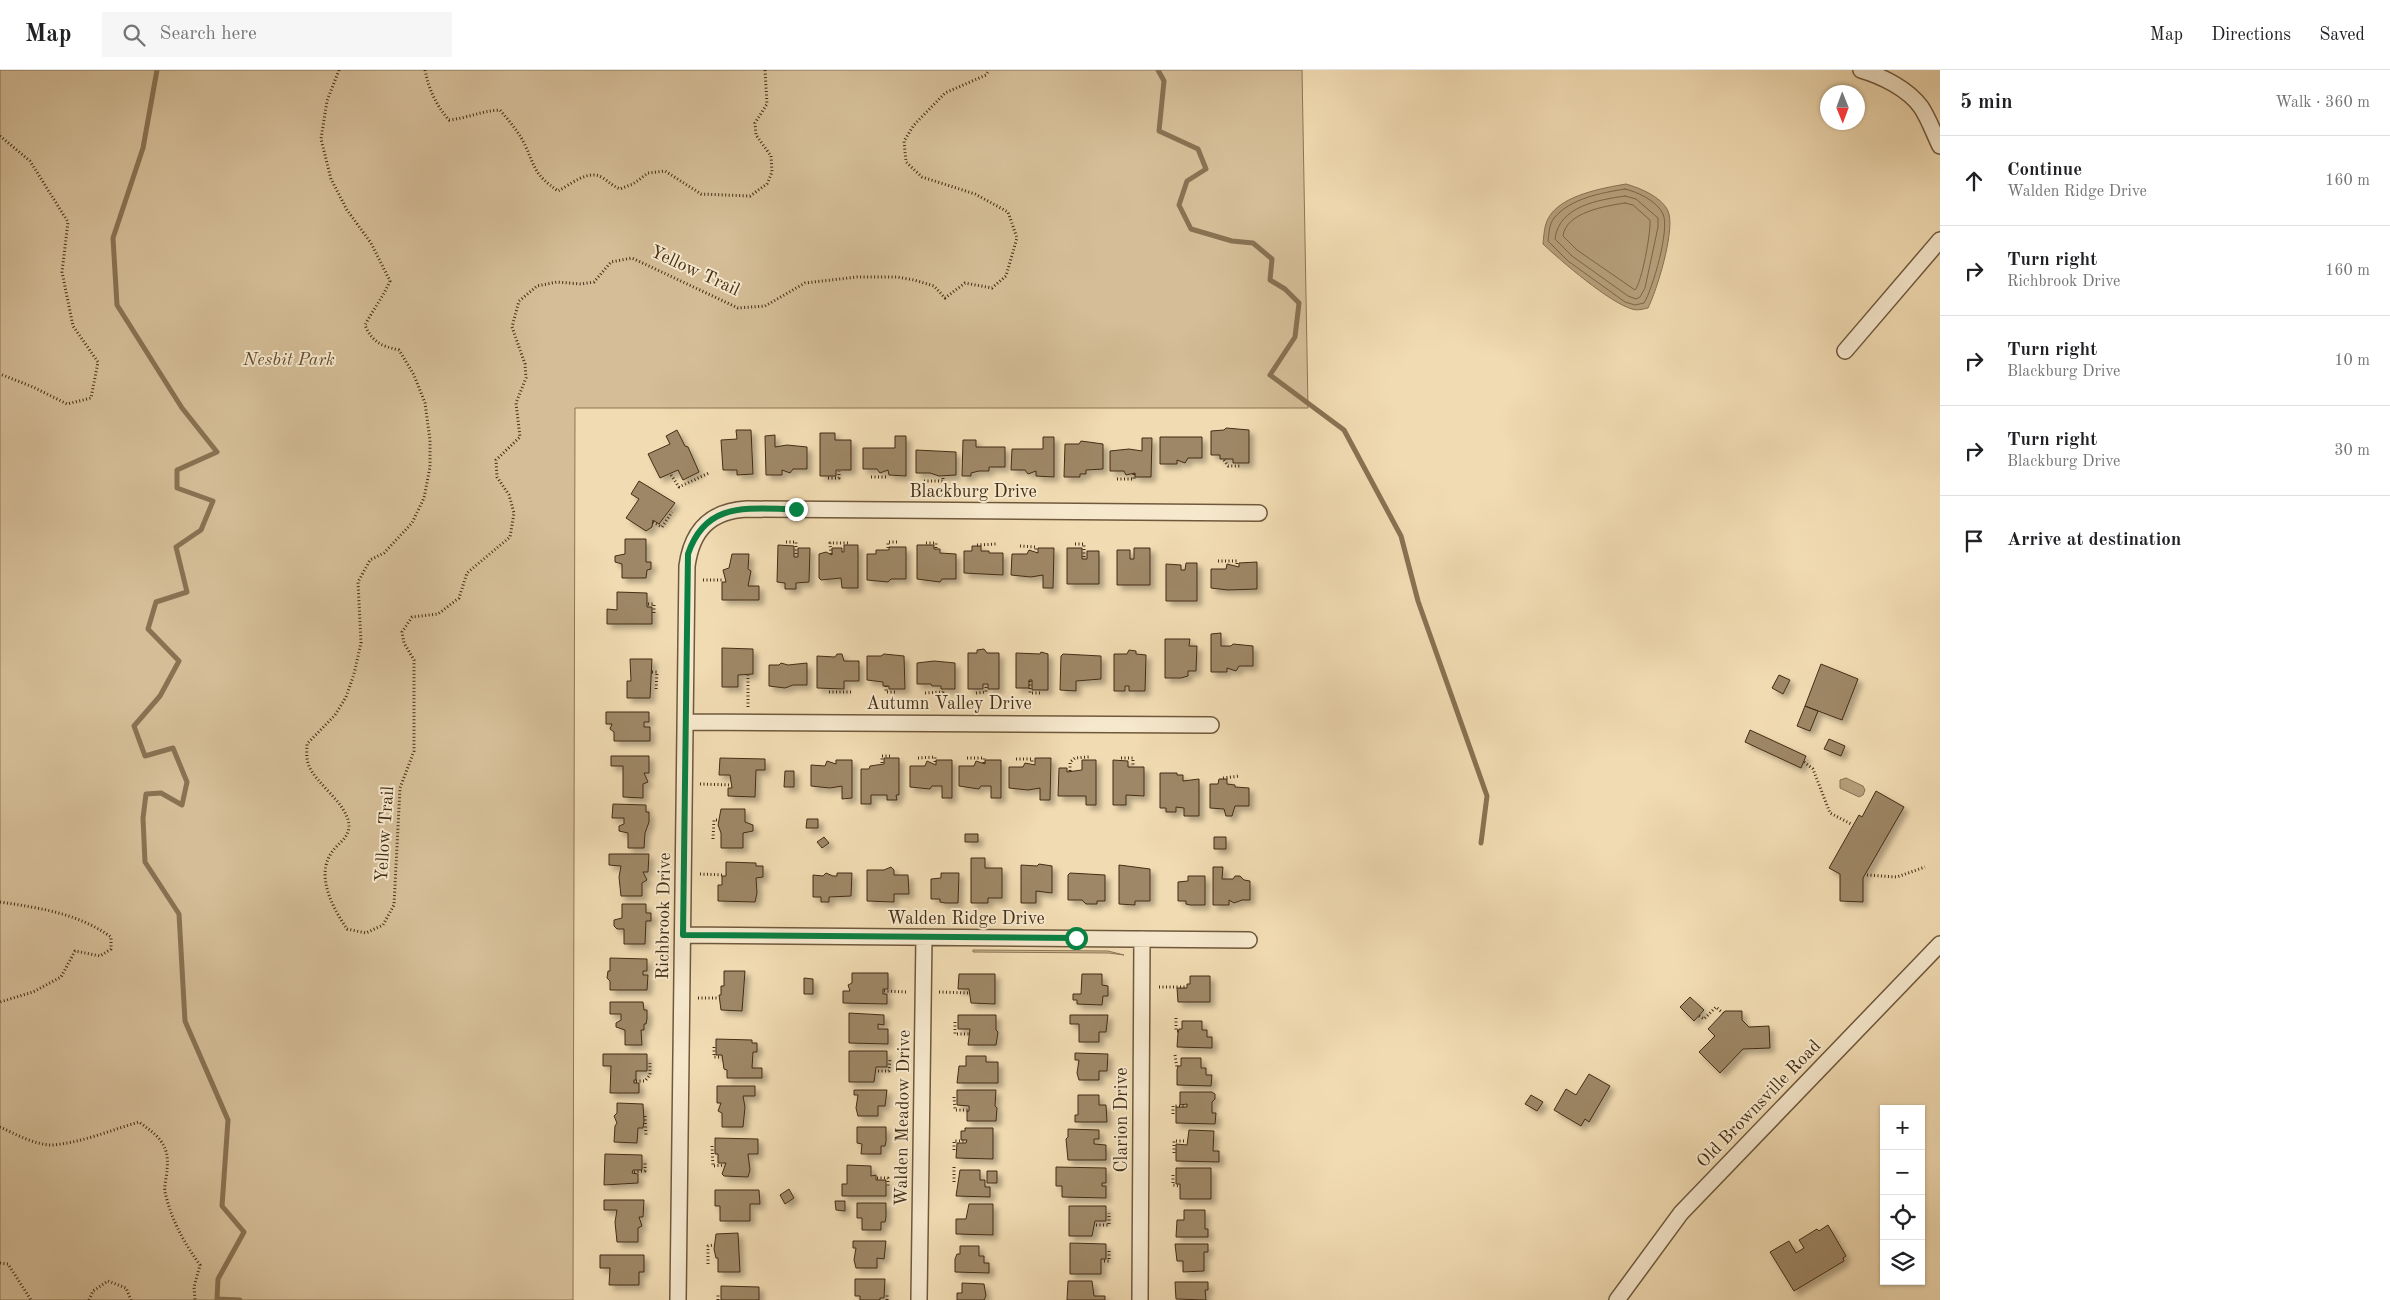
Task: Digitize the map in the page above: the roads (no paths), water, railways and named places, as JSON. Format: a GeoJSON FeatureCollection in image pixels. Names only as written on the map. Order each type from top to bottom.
{"type":"FeatureCollection","features":[{"type":"Feature","properties":{"kind":"street"},"geometry":{"type":"LineString","coordinates":[[1861,70],[1895,86],[1913,99],[1921,108],[1940,146]]}},
{"type":"Feature","properties":{"kind":"street"},"geometry":{"type":"LineString","coordinates":[[1845,351],[1940,240]]}},
{"type":"Feature","properties":{"kind":"street","name":"Blackburg Drive"},"geometry":{"type":"LineString","coordinates":[[696,535],[707,523],[721,513],[747,509],[1260,513]]}},
{"type":"Feature","properties":{"kind":"street","name":"Richbrook Drive"},"geometry":{"type":"LineString","coordinates":[[678,1300],[687,566],[696,535]]}},
{"type":"Feature","properties":{"kind":"street","name":"Autumn Valley Drive"},"geometry":{"type":"LineString","coordinates":[[686,722],[1211,725]]}},
{"type":"Feature","properties":{"kind":"street","name":"Walden Ridge Drive"},"geometry":{"type":"LineString","coordinates":[[683,935],[1249,940]]}},
{"type":"Feature","properties":{"kind":"street","name":"Walden Meadow Drive"},"geometry":{"type":"LineString","coordinates":[[919,1300],[924,937]]}},
{"type":"Feature","properties":{"kind":"street","name":"Clarion Drive"},"geometry":{"type":"LineString","coordinates":[[1140,1300],[1142,939]]}},
{"type":"Feature","properties":{"kind":"street","name":"Old Brownsville Road"},"geometry":{"type":"LineString","coordinates":[[1618,1300],[1681,1213],[1940,944]]}},
{"type":"Feature","properties":{"kind":"water"},"geometry":{"type":"Polygon","coordinates":[[[1626,184],[1645,191],[1663,203],[1667,208],[1670,223],[1667,248],[1656,289],[1648,308],[1640,310],[1632,309],[1611,299],[1543,244],[1547,220],[1555,209],[1563,203],[1584,194],[1626,184]]]}},
{"type":"Feature","properties":{"kind":"water"},"geometry":{"type":"Polygon","coordinates":[[[1846,778],[1863,786],[1865,790],[1863,795],[1859,797],[1840,788],[1840,780],[1846,778]]]}},
{"type":"Feature","properties":{"kind":"waterway"},"geometry":{"type":"LineString","coordinates":[[157,70],[143,148],[113,238],[117,305],[182,408],[217,452],[177,470],[177,488],[213,501],[201,530],[176,547],[187,592],[156,602],[148,629],[179,661],[160,696],[134,726],[145,756],[173,748],[187,782],[182,805],[161,793],[146,794],[143,818],[145,862],[179,914],[185,1021],[228,1120],[222,1206],[244,1232],[218,1279],[217,1299],[240,1300]]}},
{"type":"Feature","properties":{"kind":"waterway"},"geometry":{"type":"LineString","coordinates":[[1158,70],[1164,81],[1159,131],[1198,149],[1206,169],[1187,181],[1179,205],[1191,229],[1232,241],[1253,243],[1272,259],[1270,280],[1285,289],[1299,303],[1295,337],[1270,375],[1344,430],[1401,536],[1418,601],[1487,796],[1481,843]]}},
{"type":"Feature","properties":{"kind":"park label","name":"Nesbit Park"},"geometry":{"type":"Point","coordinates":[289,360]}}]}
